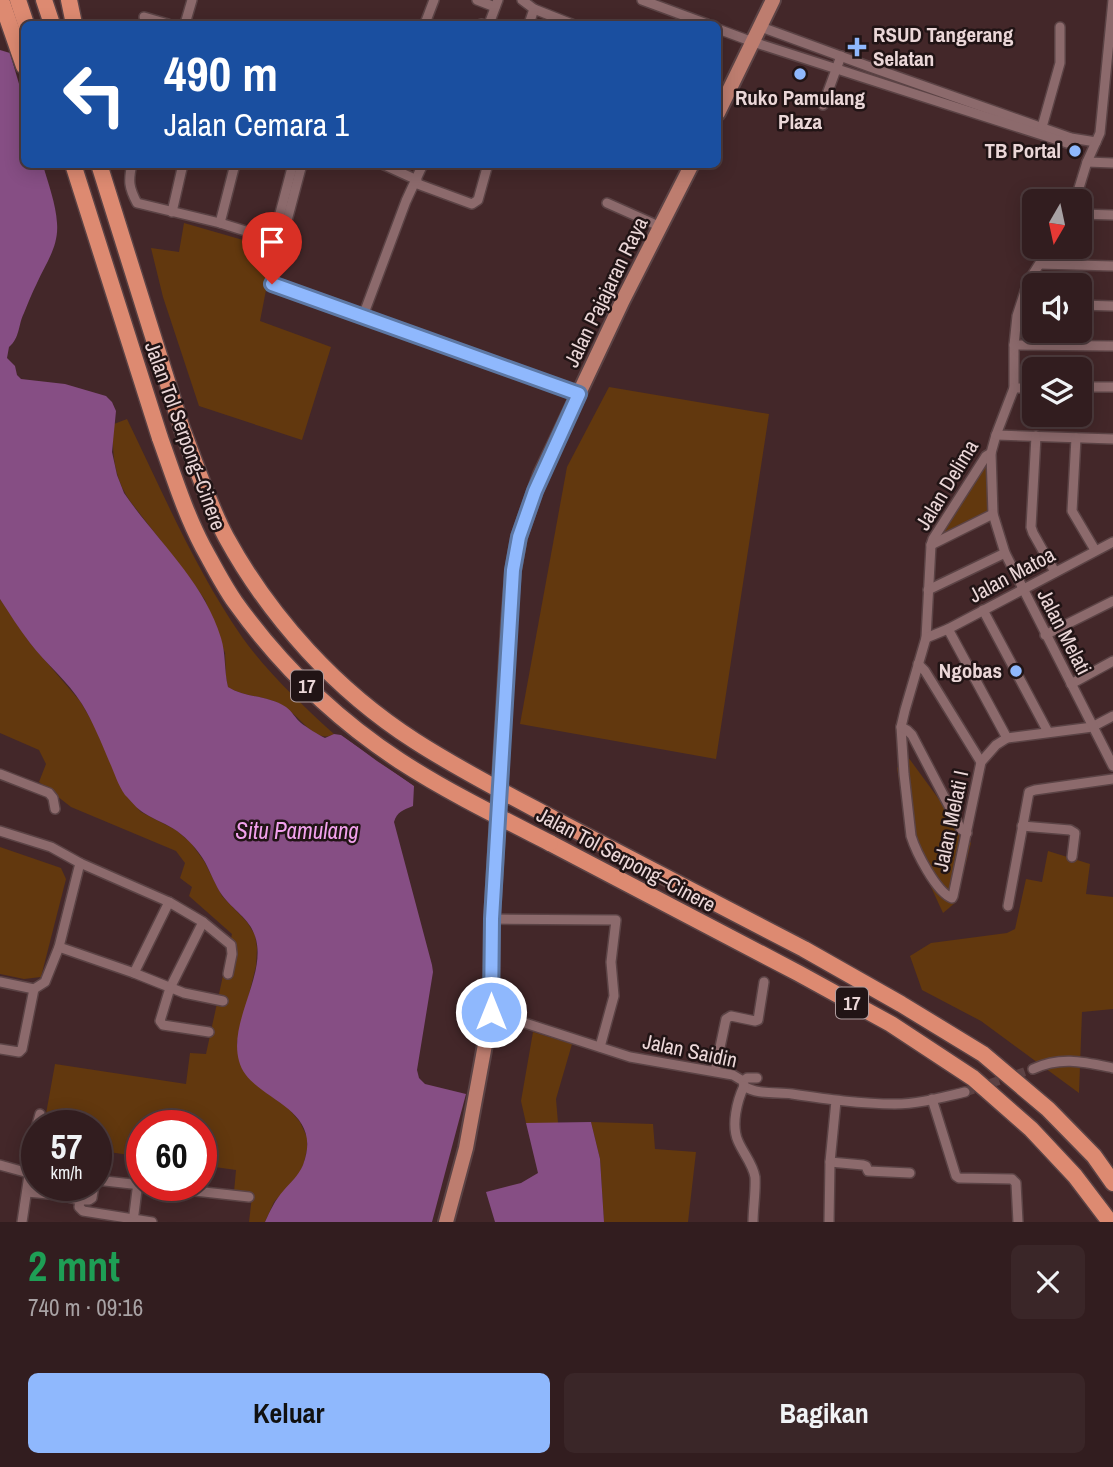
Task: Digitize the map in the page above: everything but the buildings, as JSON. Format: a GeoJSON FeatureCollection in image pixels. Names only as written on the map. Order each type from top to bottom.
{"type":"FeatureCollection","features":[{"type":"Feature","properties":{"kind":"highway"},"geometry":{"type":"LineString","coordinates":[[1,0],[21,57]]}},
{"type":"Feature","properties":{"kind":"highway"},"geometry":{"type":"LineString","coordinates":[[18,0],[25,21]]}},
{"type":"Feature","properties":{"kind":"highway"},"geometry":{"type":"LineString","coordinates":[[44,0],[51,21]]}},
{"type":"Feature","properties":{"kind":"highway"},"geometry":{"type":"LineString","coordinates":[[69,0],[73,21]]}},
{"type":"Feature","properties":{"kind":"highway"},"geometry":{"type":"LineString","coordinates":[[66,168],[101,253]]}},
{"type":"Feature","properties":{"kind":"highway","name":"Jalan Tol Serpong–Cinere"},"geometry":{"type":"LineString","coordinates":[[74,168],[160,438],[202,545],[235,601],[280,657],[316,695],[355,729],[401,761],[474,804],[891,1024],[973,1078],[1031,1129],[1075,1177],[1110,1222]]}},
{"type":"Feature","properties":{"kind":"highway","name":"Jalan Tol Serpong–Cinere"},"geometry":{"type":"LineString","coordinates":[[100,168],[182,429],[226,536],[260,592],[300,643],[332,676],[370,709],[414,741],[482,781],[804,948],[983,1054],[1048,1109],[1094,1156],[1113,1182]]}},
{"type":"Feature","properties":{"kind":"highway"},"geometry":{"type":"LineString","coordinates":[[109,168],[123,240]]}},
{"type":"Feature","properties":{"kind":"main road"},"geometry":{"type":"LineString","coordinates":[[721,107],[773,0]]}},
{"type":"Feature","properties":{"kind":"main road","name":"Jalan Pajajaran Raya"},"geometry":{"type":"LineString","coordinates":[[446,1222],[466,1148],[491,1012],[492,919],[513,570],[519,537],[537,485],[579,394],[690,168]]}},
{"type":"Feature","properties":{"kind":"street"},"geometry":{"type":"LineString","coordinates":[[186,21],[192,0]]}},
{"type":"Feature","properties":{"kind":"street"},"geometry":{"type":"LineString","coordinates":[[426,21],[435,0]]}},
{"type":"Feature","properties":{"kind":"street"},"geometry":{"type":"LineString","coordinates":[[477,0],[497,4],[490,21]]}},
{"type":"Feature","properties":{"kind":"street"},"geometry":{"type":"LineString","coordinates":[[522,0],[534,9],[564,21]]}},
{"type":"Feature","properties":{"kind":"street"},"geometry":{"type":"LineString","coordinates":[[642,0],[654,2],[700,21]]}},
{"type":"Feature","properties":{"kind":"street"},"geometry":{"type":"LineString","coordinates":[[1079,189],[1097,142],[1110,64],[1113,0]]}},
{"type":"Feature","properties":{"kind":"street"},"geometry":{"type":"LineString","coordinates":[[530,21],[534,9]]}},
{"type":"Feature","properties":{"kind":"street"},"geometry":{"type":"LineString","coordinates":[[144,18],[156,21]]}},
{"type":"Feature","properties":{"kind":"street"},"geometry":{"type":"LineString","coordinates":[[761,27],[1067,143],[1071,138]]}},
{"type":"Feature","properties":{"kind":"street"},"geometry":{"type":"LineString","coordinates":[[1042,127],[1059,69],[1060,27]]}},
{"type":"Feature","properties":{"kind":"street"},"geometry":{"type":"LineString","coordinates":[[721,30],[837,69],[932,94]]}},
{"type":"Feature","properties":{"kind":"street"},"geometry":{"type":"LineString","coordinates":[[823,105],[841,56]]}},
{"type":"Feature","properties":{"kind":"street"},"geometry":{"type":"LineString","coordinates":[[970,107],[1071,138],[1097,142]]}},
{"type":"Feature","properties":{"kind":"street"},"geometry":{"type":"LineString","coordinates":[[1102,113],[1113,114]]}},
{"type":"Feature","properties":{"kind":"street"},"geometry":{"type":"LineString","coordinates":[[1087,162],[1113,163]]}},
{"type":"Feature","properties":{"kind":"street"},"geometry":{"type":"LineString","coordinates":[[131,168],[129,180],[137,203],[220,223],[277,241]]}},
{"type":"Feature","properties":{"kind":"street"},"geometry":{"type":"LineString","coordinates":[[172,212],[182,168]]}},
{"type":"Feature","properties":{"kind":"street"},"geometry":{"type":"LineString","coordinates":[[220,223],[234,168]]}},
{"type":"Feature","properties":{"kind":"street"},"geometry":{"type":"LineString","coordinates":[[292,168],[277,241],[272,284],[579,394]]}},
{"type":"Feature","properties":{"kind":"street"},"geometry":{"type":"LineString","coordinates":[[277,241],[301,168]]}},
{"type":"Feature","properties":{"kind":"street"},"geometry":{"type":"LineString","coordinates":[[390,168],[416,182],[472,204],[478,200],[487,168]]}},
{"type":"Feature","properties":{"kind":"street"},"geometry":{"type":"LineString","coordinates":[[363,316],[406,201],[421,168]]}},
{"type":"Feature","properties":{"kind":"street"},"geometry":{"type":"LineString","coordinates":[[607,203],[661,227]]}},
{"type":"Feature","properties":{"kind":"street"},"geometry":{"type":"LineString","coordinates":[[1092,214],[1113,215]]}},
{"type":"Feature","properties":{"kind":"street"},"geometry":{"type":"LineString","coordinates":[[1022,388],[1014,388],[1017,316],[1028,282],[1043,259]]}},
{"type":"Feature","properties":{"kind":"street"},"geometry":{"type":"LineString","coordinates":[[1040,264],[1113,266]]}},
{"type":"Feature","properties":{"kind":"street"},"geometry":{"type":"LineString","coordinates":[[1092,305],[1113,306]]}},
{"type":"Feature","properties":{"kind":"street"},"geometry":{"type":"LineString","coordinates":[[1014,345],[1113,346]]}},
{"type":"Feature","properties":{"kind":"street"},"geometry":{"type":"LineString","coordinates":[[1092,387],[1113,387]]}},
{"type":"Feature","properties":{"kind":"street","name":"Jalan Delima"},"geometry":{"type":"LineString","coordinates":[[926,638],[933,539],[986,456],[991,453],[1014,388]]}},
{"type":"Feature","properties":{"kind":"street"},"geometry":{"type":"LineString","coordinates":[[996,435],[1113,439]]}},
{"type":"Feature","properties":{"kind":"street"},"geometry":{"type":"LineString","coordinates":[[1036,436],[1031,527],[1055,572]]}},
{"type":"Feature","properties":{"kind":"street"},"geometry":{"type":"LineString","coordinates":[[1076,438],[1072,511],[1095,550]]}},
{"type":"Feature","properties":{"kind":"street","name":"Jalan Melati"},"geometry":{"type":"LineString","coordinates":[[991,453],[993,514],[1004,554],[1113,766]]}},
{"type":"Feature","properties":{"kind":"street"},"geometry":{"type":"LineString","coordinates":[[931,545],[993,514]]}},
{"type":"Feature","properties":{"kind":"street","name":"Jalan Matoa"},"geometry":{"type":"LineString","coordinates":[[926,638],[1113,542]]}},
{"type":"Feature","properties":{"kind":"street"},"geometry":{"type":"LineString","coordinates":[[928,590],[1004,554]]}},
{"type":"Feature","properties":{"kind":"street"},"geometry":{"type":"LineString","coordinates":[[1045,635],[1113,601]]}},
{"type":"Feature","properties":{"kind":"street"},"geometry":{"type":"LineString","coordinates":[[983,610],[1048,732]]}},
{"type":"Feature","properties":{"kind":"street"},"geometry":{"type":"LineString","coordinates":[[948,629],[1007,738],[1092,727],[1113,716]]}},
{"type":"Feature","properties":{"kind":"street","name":"Jalan Melati I"},"geometry":{"type":"LineString","coordinates":[[926,638],[901,727],[904,774],[911,836],[936,884],[949,898],[953,896],[981,762],[996,745],[1007,738]]}},
{"type":"Feature","properties":{"kind":"street"},"geometry":{"type":"LineString","coordinates":[[1071,684],[1113,661]]}},
{"type":"Feature","properties":{"kind":"street"},"geometry":{"type":"LineString","coordinates":[[918,664],[925,671],[981,762]]}},
{"type":"Feature","properties":{"kind":"street"},"geometry":{"type":"LineString","coordinates":[[901,727],[912,735],[961,829],[967,833]]}},
{"type":"Feature","properties":{"kind":"street"},"geometry":{"type":"LineString","coordinates":[[0,774],[49,793],[54,798],[55,809]]}},
{"type":"Feature","properties":{"kind":"street"},"geometry":{"type":"LineString","coordinates":[[1008,906],[1029,792],[1113,779]]}},
{"type":"Feature","properties":{"kind":"street"},"geometry":{"type":"LineString","coordinates":[[1022,826],[1070,830],[1075,833],[1072,857]]}},
{"type":"Feature","properties":{"kind":"street"},"geometry":{"type":"LineString","coordinates":[[0,831],[51,847],[80,863],[169,902],[203,922],[231,945],[228,974]]}},
{"type":"Feature","properties":{"kind":"street"},"geometry":{"type":"LineString","coordinates":[[0,982],[34,989],[45,982],[59,947],[80,863]]}},
{"type":"Feature","properties":{"kind":"street"},"geometry":{"type":"LineString","coordinates":[[134,973],[169,902]]}},
{"type":"Feature","properties":{"kind":"street"},"geometry":{"type":"LineString","coordinates":[[492,919],[616,920],[611,962],[614,996],[600,1047]]}},
{"type":"Feature","properties":{"kind":"street"},"geometry":{"type":"LineString","coordinates":[[203,922],[170,988],[160,1018],[162,1023],[209,1032]]}},
{"type":"Feature","properties":{"kind":"street"},"geometry":{"type":"LineString","coordinates":[[59,947],[194,996],[223,1001]]}},
{"type":"Feature","properties":{"kind":"street"},"geometry":{"type":"LineString","coordinates":[[715,1071],[726,1019],[731,1016],[757,1020],[764,982]]}},
{"type":"Feature","properties":{"kind":"street"},"geometry":{"type":"LineString","coordinates":[[0,1049],[21,1051],[34,989]]}},
{"type":"Feature","properties":{"kind":"street","name":"Jalan Saidin"},"geometry":{"type":"LineString","coordinates":[[491,1012],[630,1056],[733,1075],[749,1090],[836,1101],[896,1104],[965,1092]]}},
{"type":"Feature","properties":{"kind":"street"},"geometry":{"type":"LineString","coordinates":[[1033,1069],[1046,1063],[1066,1061],[1113,1068]]}},
{"type":"Feature","properties":{"kind":"street"},"geometry":{"type":"LineString","coordinates":[[753,1222],[755,1176],[738,1141],[735,1126],[744,1083],[747,1078],[757,1078]]}},
{"type":"Feature","properties":{"kind":"street"},"geometry":{"type":"LineString","coordinates":[[932,1099],[956,1177],[1013,1180],[1016,1183],[1018,1222]]}},
{"type":"Feature","properties":{"kind":"street"},"geometry":{"type":"LineString","coordinates":[[829,1222],[830,1161],[836,1101]]}},
{"type":"Feature","properties":{"kind":"street"},"geometry":{"type":"LineString","coordinates":[[830,1161],[863,1165],[868,1171],[910,1173]]}},
{"type":"Feature","properties":{"kind":"street"},"geometry":{"type":"LineString","coordinates":[[0,1165],[21,1171]]}},
{"type":"Feature","properties":{"kind":"street"},"geometry":{"type":"LineString","coordinates":[[217,1194],[249,1197]]}},
{"type":"Feature","properties":{"kind":"street"},"geometry":{"type":"LineString","coordinates":[[22,1222],[26,1201]]}},
{"type":"Feature","properties":{"kind":"street"},"geometry":{"type":"LineString","coordinates":[[80,1201],[80,1209],[91,1217],[152,1222]]}},
{"type":"Feature","properties":{"kind":"street"},"geometry":{"type":"LineString","coordinates":[[134,1214],[136,1201]]}},
{"type":"Feature","properties":{"kind":"shaded area"},"geometry":{"type":"Polygon","coordinates":[[[184,223],[274,249],[260,321],[331,347],[302,440],[199,406],[163,297],[151,248],[179,252],[184,223]]]}},
{"type":"Feature","properties":{"kind":"shaded area"},"geometry":{"type":"Polygon","coordinates":[[[609,387],[769,414],[716,759],[520,724],[567,467],[609,387]]]}},
{"type":"Feature","properties":{"kind":"shaded area"},"geometry":{"type":"Polygon","coordinates":[[[127,419],[194,558],[242,637],[274,676],[334,734],[321,736],[278,703],[228,687],[225,653],[205,600],[130,501],[120,483],[114,454],[114,424],[127,419]]]}},
{"type":"Feature","properties":{"kind":"shaded area"},"geometry":{"type":"Polygon","coordinates":[[[991,453],[993,514],[932,541],[991,453]]]}},
{"type":"Feature","properties":{"kind":"shaded area"},"geometry":{"type":"Polygon","coordinates":[[[0,599],[30,643],[80,701],[94,725],[124,793],[141,812],[176,830],[191,843],[204,861],[222,896],[247,922],[255,935],[256,966],[237,1043],[267,1093],[288,1108],[300,1122],[307,1137],[304,1163],[298,1176],[274,1202],[265,1222],[249,1222],[252,1196],[234,1192],[236,1170],[217,1167],[217,1110],[126,1110],[126,1155],[112,1152],[112,1110],[47,1110],[55,1064],[186,1084],[190,1053],[206,1054],[232,934],[189,896],[192,887],[180,878],[185,863],[176,851],[71,807],[39,782],[46,764],[39,750],[0,733],[0,599]]]}},
{"type":"Feature","properties":{"kind":"shaded area"},"geometry":{"type":"Polygon","coordinates":[[[908,757],[971,843],[956,902],[943,913],[908,837],[897,768],[908,757]]]}},
{"type":"Feature","properties":{"kind":"shaded area"},"geometry":{"type":"Polygon","coordinates":[[[0,847],[61,868],[66,879],[41,977],[24,979],[0,974],[0,847]]]}},
{"type":"Feature","properties":{"kind":"shaded area"},"geometry":{"type":"Polygon","coordinates":[[[1048,851],[1090,864],[1086,894],[1113,897],[1113,1009],[1082,1012],[1079,1093],[981,1021],[922,990],[910,956],[931,943],[1007,933],[1015,929],[1026,879],[1042,882],[1048,851]]]}},
{"type":"Feature","properties":{"kind":"shaded area"},"geometry":{"type":"Polygon","coordinates":[[[533,1032],[572,1044],[556,1099],[558,1123],[526,1123],[521,1101],[533,1032]]]}},
{"type":"Feature","properties":{"kind":"shaded area"},"geometry":{"type":"Polygon","coordinates":[[[591,1122],[653,1124],[655,1149],[696,1152],[688,1222],[604,1222],[600,1159],[591,1122]]]}},
{"type":"Feature","properties":{"kind":"water","name":"Situ Pamulang"},"geometry":{"type":"Polygon","coordinates":[[[0,50],[10,53],[21,91],[21,168],[44,168],[57,223],[54,247],[17,335],[9,347],[7,358],[15,366],[21,379],[65,384],[106,396],[112,402],[116,411],[112,452],[124,493],[203,598],[221,638],[228,687],[279,703],[301,723],[325,738],[334,734],[341,735],[414,786],[413,806],[401,812],[394,822],[433,972],[417,1070],[419,1078],[425,1084],[466,1094],[432,1222],[265,1222],[278,1198],[301,1169],[307,1145],[304,1129],[295,1116],[256,1086],[239,1061],[239,1030],[253,982],[258,951],[253,930],[222,895],[205,862],[192,845],[177,831],[141,811],[125,795],[82,704],[30,643],[0,599],[0,50]]]}},
{"type":"Feature","properties":{"kind":"water"},"geometry":{"type":"Polygon","coordinates":[[[591,1122],[600,1159],[604,1222],[495,1222],[486,1192],[521,1183],[538,1173],[526,1123],[591,1122]]]}},
{"type":"Feature","properties":{"kind":"pier"},"geometry":{"type":"Polygon","coordinates":[[[335,730],[375,753],[417,783],[418,788],[377,761],[335,730]]]}},
{"type":"Feature","properties":{"kind":"tunnel"},"geometry":{"type":"LineString","coordinates":[[965,1092],[1033,1069]]}},
{"type":"Feature","properties":{"kind":"place","name":"RSUD Tangerang Selatan"},"geometry":{"type":"Point","coordinates":[857,47]}},
{"type":"Feature","properties":{"kind":"place","name":"Ruko Pamulang Plaza"},"geometry":{"type":"Point","coordinates":[800,74]}},
{"type":"Feature","properties":{"kind":"place","name":"TB Portal"},"geometry":{"type":"Point","coordinates":[1075,151]}},
{"type":"Feature","properties":{"kind":"place","name":"Ngobas"},"geometry":{"type":"Point","coordinates":[1016,671]}},
{"type":"Feature","properties":{"kind":"route"},"geometry":{"type":"LineString","coordinates":[[272,284],[579,394],[541,474],[519,537],[513,570],[492,919],[491,1012]]}}]}
